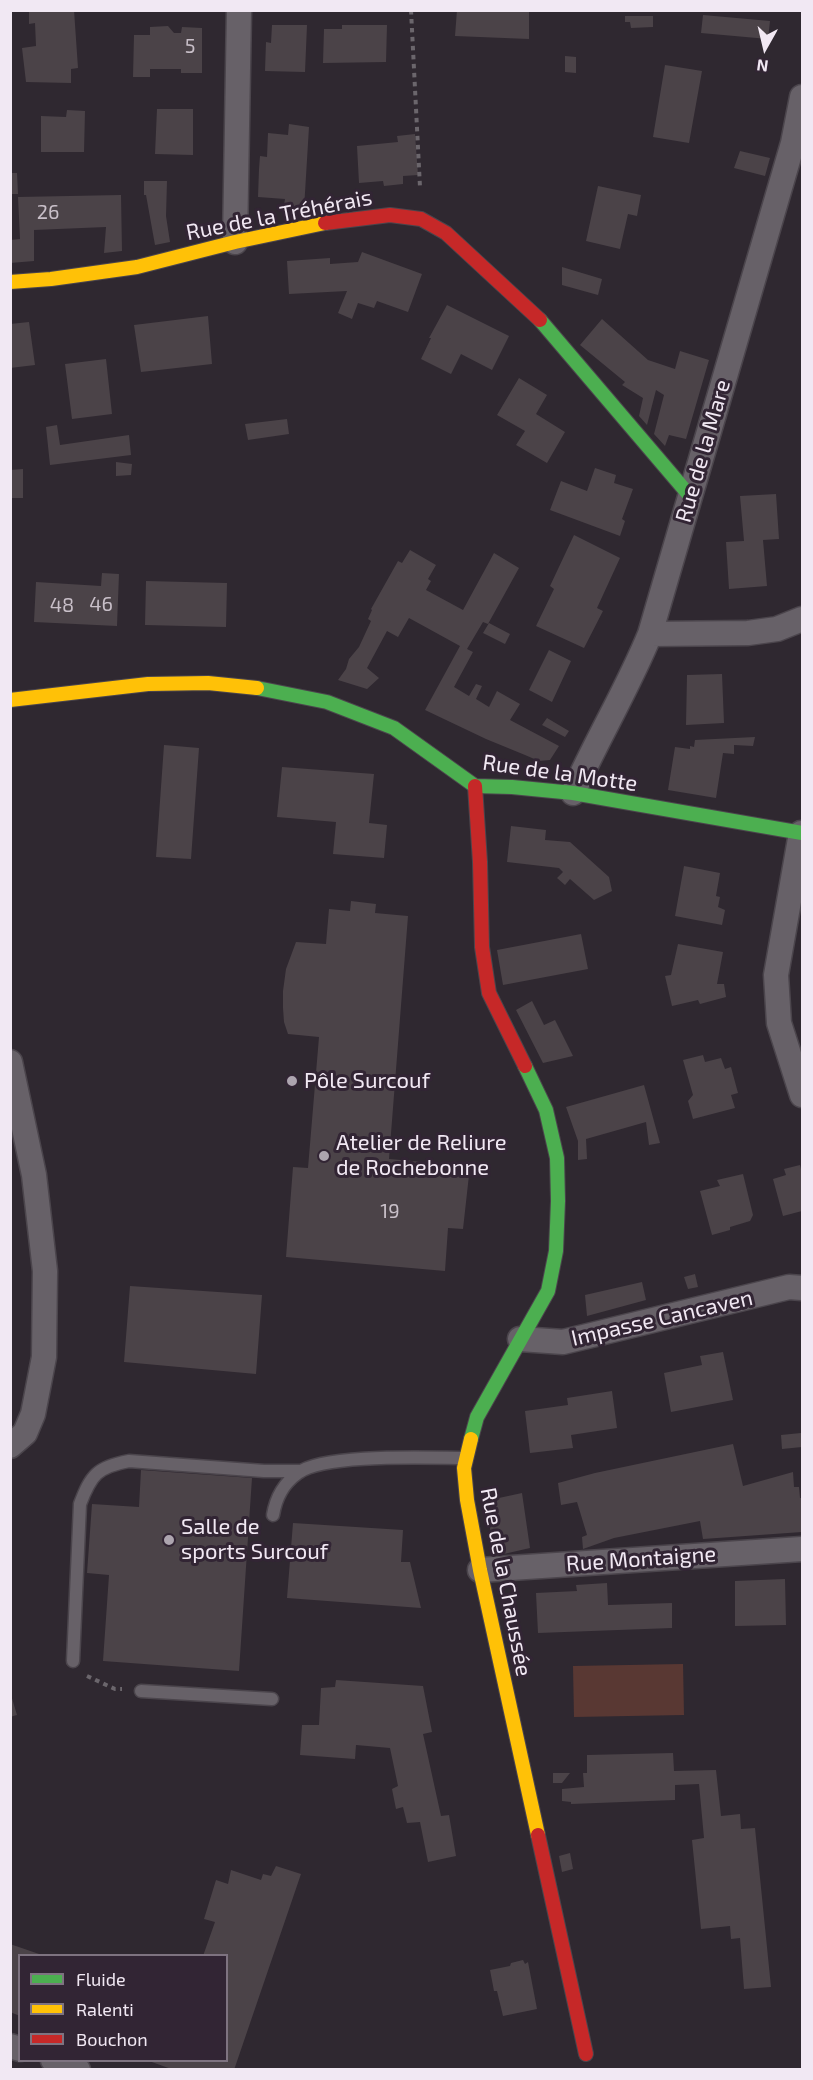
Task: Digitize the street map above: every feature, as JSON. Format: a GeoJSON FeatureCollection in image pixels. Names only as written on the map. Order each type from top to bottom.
{"type":"FeatureCollection","features":[{"type":"Feature","properties":{"kind":"street"},"geometry":{"type":"LineString","coordinates":[[235,242],[239,10]]}},
{"type":"Feature","properties":{"kind":"street","name":"Rue de la Mare"},"geometry":{"type":"LineString","coordinates":[[573,793],[614,708],[635,671],[650,634],[793,144],[802,98]]}},
{"type":"Feature","properties":{"kind":"street","name":"Rue de la Tréhérais"},"geometry":{"type":"LineString","coordinates":[[10,282],[136,267],[235,242],[325,223],[390,215],[421,219],[446,233],[540,320],[690,496]]}},
{"type":"Feature","properties":{"kind":"street"},"geometry":{"type":"LineString","coordinates":[[650,634],[748,633],[777,628],[802,619]]}},
{"type":"Feature","properties":{"kind":"street","name":"Rue de la Motte"},"geometry":{"type":"LineString","coordinates":[[10,700],[148,684],[208,682],[267,689],[327,702],[394,729],[475,786],[573,793],[802,833]]}},
{"type":"Feature","properties":{"kind":"street","name":"Rue de la Chaussée"},"geometry":{"type":"LineString","coordinates":[[475,786],[482,947],[489,993],[546,1110],[557,1158],[556,1251],[548,1292],[477,1417],[464,1468],[466,1500],[586,2054]]}},
{"type":"Feature","properties":{"kind":"street"},"geometry":{"type":"LineString","coordinates":[[802,833],[776,975],[778,1023],[802,1095]]}},
{"type":"Feature","properties":{"kind":"street"},"geometry":{"type":"LineString","coordinates":[[10,1062],[34,1175],[45,1271],[44,1357],[33,1414],[25,1433],[10,1446]]}},
{"type":"Feature","properties":{"kind":"street","name":"Impasse Cancaven"},"geometry":{"type":"LineString","coordinates":[[520,1340],[563,1342],[789,1287],[802,1288]]}},
{"type":"Feature","properties":{"kind":"street","name":"Rue Montaigne"},"geometry":{"type":"LineString","coordinates":[[480,1570],[802,1549]]}},
{"type":"Feature","properties":{"kind":"street"},"geometry":{"type":"LineString","coordinates":[[56,2062],[78,2070]]}},
{"type":"Feature","properties":{"kind":"lane"},"geometry":{"type":"LineString","coordinates":[[73,1661],[80,1504],[89,1481],[97,1472],[111,1464],[129,1461],[264,1471],[300,1471],[330,1462],[379,1458],[466,1458]]}},
{"type":"Feature","properties":{"kind":"lane"},"geometry":{"type":"LineString","coordinates":[[273,1515],[275,1500],[283,1487],[300,1471]]}},
{"type":"Feature","properties":{"kind":"lane"},"geometry":{"type":"LineString","coordinates":[[141,1691],[272,1700]]}},
{"type":"Feature","properties":{"kind":"path"},"geometry":{"type":"LineString","coordinates":[[411,10],[421,219]]}},
{"type":"Feature","properties":{"kind":"path"},"geometry":{"type":"LineString","coordinates":[[73,1661],[83,1674],[96,1682],[115,1689],[141,1691]]}},
{"type":"Feature","properties":{"kind":"shaded area"},"geometry":{"type":"Polygon","coordinates":[[[683,1664],[684,1715],[574,1717],[573,1666],[683,1664]]]}},
{"type":"Feature","properties":{"kind":"building"},"geometry":{"type":"Polygon","coordinates":[[[29,10],[74,10],[78,68],[71,69],[71,83],[26,82],[22,48],[36,46],[35,23],[29,24],[29,10]]]}},
{"type":"Feature","properties":{"kind":"building"},"geometry":{"type":"Polygon","coordinates":[[[457,10],[529,10],[529,39],[455,36],[457,10]]]}},
{"type":"Feature","properties":{"kind":"building"},"geometry":{"type":"Polygon","coordinates":[[[703,15],[770,21],[768,39],[701,33],[703,15]]]}},
{"type":"Feature","properties":{"kind":"building"},"geometry":{"type":"Polygon","coordinates":[[[625,16],[653,16],[653,27],[631,28],[630,22],[625,22],[625,16]]]}},
{"type":"Feature","properties":{"kind":"building"},"geometry":{"type":"Polygon","coordinates":[[[272,25],[307,25],[305,72],[265,71],[266,42],[271,43],[272,25]]]}},
{"type":"Feature","properties":{"kind":"building"},"geometry":{"type":"Polygon","coordinates":[[[342,25],[387,25],[386,62],[323,63],[324,29],[342,29],[342,25]]]}},
{"type":"Feature","properties":{"kind":"building"},"geometry":{"type":"Polygon","coordinates":[[[168,26],[174,33],[181,33],[182,27],[202,28],[202,73],[181,73],[181,69],[150,69],[150,77],[133,77],[134,35],[150,35],[150,27],[168,26]]]}},
{"type":"Feature","properties":{"kind":"building"},"geometry":{"type":"Polygon","coordinates":[[[565,56],[576,57],[576,73],[565,72],[565,56]]]}},
{"type":"Feature","properties":{"kind":"building"},"geometry":{"type":"Polygon","coordinates":[[[665,65],[702,71],[689,143],[653,137],[665,65]]]}},
{"type":"Feature","properties":{"kind":"building"},"geometry":{"type":"Polygon","coordinates":[[[157,109],[193,109],[193,155],[155,154],[157,109]]]}},
{"type":"Feature","properties":{"kind":"building"},"geometry":{"type":"Polygon","coordinates":[[[67,110],[85,111],[84,152],[41,152],[41,116],[66,117],[67,110]]]}},
{"type":"Feature","properties":{"kind":"building"},"geometry":{"type":"Polygon","coordinates":[[[289,124],[309,127],[304,209],[283,211],[285,199],[258,197],[259,169],[260,156],[267,157],[268,133],[288,135],[289,124]]]}},
{"type":"Feature","properties":{"kind":"building"},"geometry":{"type":"Polygon","coordinates":[[[415,134],[418,175],[403,176],[403,184],[384,186],[383,181],[359,183],[357,146],[398,142],[397,136],[415,134]]]}},
{"type":"Feature","properties":{"kind":"building"},"geometry":{"type":"Polygon","coordinates":[[[740,151],[770,158],[765,176],[734,168],[740,151]]]}},
{"type":"Feature","properties":{"kind":"building"},"geometry":{"type":"Polygon","coordinates":[[[10,173],[17,173],[18,194],[10,194],[10,173]]]}},
{"type":"Feature","properties":{"kind":"building"},"geometry":{"type":"Polygon","coordinates":[[[144,181],[167,181],[166,216],[170,242],[155,245],[146,195],[144,195],[144,181]]]}},
{"type":"Feature","properties":{"kind":"building"},"geometry":{"type":"Polygon","coordinates":[[[598,186],[641,195],[637,216],[628,214],[620,249],[586,241],[598,186]]]}},
{"type":"Feature","properties":{"kind":"building"},"geometry":{"type":"Polygon","coordinates":[[[121,195],[122,251],[104,253],[106,227],[34,230],[34,261],[10,263],[10,240],[20,239],[18,197],[121,195]]]}},
{"type":"Feature","properties":{"kind":"building"},"geometry":{"type":"Polygon","coordinates":[[[362,252],[422,274],[408,312],[377,301],[374,308],[358,303],[352,319],[338,313],[347,291],[289,294],[287,261],[330,258],[330,264],[358,262],[362,252]]]}},
{"type":"Feature","properties":{"kind":"building"},"geometry":{"type":"Polygon","coordinates":[[[562,267],[602,279],[598,295],[562,285],[562,267]]]}},
{"type":"Feature","properties":{"kind":"building"},"geometry":{"type":"Polygon","coordinates":[[[447,305],[509,336],[492,370],[461,354],[451,374],[421,359],[431,338],[429,338],[447,305]]]}},
{"type":"Feature","properties":{"kind":"building"},"geometry":{"type":"Polygon","coordinates":[[[208,316],[212,364],[141,372],[134,325],[208,316]]]}},
{"type":"Feature","properties":{"kind":"building"},"geometry":{"type":"Polygon","coordinates":[[[602,319],[648,360],[675,369],[680,351],[709,360],[686,439],[669,435],[665,446],[654,434],[664,395],[656,390],[647,425],[639,416],[643,398],[622,385],[625,382],[580,345],[602,319]]]}},
{"type":"Feature","properties":{"kind":"building"},"geometry":{"type":"Polygon","coordinates":[[[29,322],[35,365],[10,368],[10,324],[29,322]]]}},
{"type":"Feature","properties":{"kind":"building"},"geometry":{"type":"Polygon","coordinates":[[[106,359],[112,414],[72,419],[65,364],[106,359]]]}},
{"type":"Feature","properties":{"kind":"building"},"geometry":{"type":"Polygon","coordinates":[[[519,378],[547,395],[536,414],[565,432],[547,463],[516,445],[525,431],[497,415],[519,378]]]}},
{"type":"Feature","properties":{"kind":"building"},"geometry":{"type":"Polygon","coordinates":[[[287,419],[289,434],[248,440],[245,424],[287,419]]]}},
{"type":"Feature","properties":{"kind":"building"},"geometry":{"type":"Polygon","coordinates":[[[57,425],[60,445],[129,435],[131,455],[50,465],[46,427],[57,425]]]}},
{"type":"Feature","properties":{"kind":"building"},"geometry":{"type":"Polygon","coordinates":[[[116,462],[132,464],[131,475],[116,476],[116,462]]]}},
{"type":"Feature","properties":{"kind":"building"},"geometry":{"type":"Polygon","coordinates":[[[595,468],[616,475],[614,483],[633,489],[622,519],[625,521],[620,536],[550,510],[561,481],[587,491],[595,468]]]}},
{"type":"Feature","properties":{"kind":"building"},"geometry":{"type":"Polygon","coordinates":[[[23,469],[23,498],[10,498],[10,470],[23,469]]]}},
{"type":"Feature","properties":{"kind":"building"},"geometry":{"type":"Polygon","coordinates":[[[776,494],[779,539],[763,540],[767,586],[729,589],[726,542],[744,541],[740,496],[776,494]]]}},
{"type":"Feature","properties":{"kind":"building"},"geometry":{"type":"Polygon","coordinates":[[[574,535],[620,558],[597,608],[603,611],[584,648],[536,626],[554,589],[550,586],[574,535]]]}},
{"type":"Feature","properties":{"kind":"building"},"geometry":{"type":"Polygon","coordinates":[[[410,550],[436,565],[428,579],[431,581],[426,590],[463,610],[494,553],[519,568],[488,624],[483,622],[467,649],[473,652],[454,687],[469,696],[476,684],[482,686],[476,699],[489,707],[497,691],[520,704],[510,720],[559,746],[550,760],[539,761],[425,710],[460,646],[409,618],[398,637],[387,631],[367,668],[379,678],[367,689],[338,680],[346,669],[349,659],[359,647],[371,621],[368,619],[371,609],[398,561],[402,563],[410,550]]]}},
{"type":"Feature","properties":{"kind":"building"},"geometry":{"type":"Polygon","coordinates":[[[102,573],[119,574],[117,626],[34,622],[36,582],[101,586],[102,573]]]}},
{"type":"Feature","properties":{"kind":"building"},"geometry":{"type":"Polygon","coordinates":[[[146,581],[227,583],[226,627],[145,625],[146,581]]]}},
{"type":"Feature","properties":{"kind":"building"},"geometry":{"type":"Polygon","coordinates":[[[489,623],[510,634],[505,644],[483,633],[489,623]]]}},
{"type":"Feature","properties":{"kind":"building"},"geometry":{"type":"Polygon","coordinates":[[[549,650],[571,661],[552,702],[529,690],[549,650]]]}},
{"type":"Feature","properties":{"kind":"building"},"geometry":{"type":"Polygon","coordinates":[[[722,674],[724,723],[686,725],[687,675],[722,674]]]}},
{"type":"Feature","properties":{"kind":"building"},"geometry":{"type":"Polygon","coordinates":[[[547,718],[569,731],[565,737],[542,725],[547,718]]]}},
{"type":"Feature","properties":{"kind":"building"},"geometry":{"type":"Polygon","coordinates":[[[755,737],[753,746],[734,745],[734,754],[723,753],[716,798],[668,790],[675,747],[690,749],[690,746],[694,747],[695,740],[755,737]]]}},
{"type":"Feature","properties":{"kind":"building"},"geometry":{"type":"Polygon","coordinates":[[[164,745],[199,748],[191,859],[156,857],[164,745]]]}},
{"type":"Feature","properties":{"kind":"building"},"geometry":{"type":"Polygon","coordinates":[[[282,767],[374,774],[369,823],[387,825],[384,858],[333,854],[336,822],[277,817],[282,767]]]}},
{"type":"Feature","properties":{"kind":"building"},"geometry":{"type":"Polygon","coordinates":[[[511,826],[546,830],[545,840],[570,842],[609,877],[612,891],[594,900],[570,879],[565,885],[557,878],[563,872],[559,868],[507,862],[511,826]]]}},
{"type":"Feature","properties":{"kind":"building"},"geometry":{"type":"Polygon","coordinates":[[[684,866],[720,873],[716,896],[720,897],[718,907],[725,910],[722,925],[675,916],[684,866]]]}},
{"type":"Feature","properties":{"kind":"building"},"geometry":{"type":"Polygon","coordinates":[[[351,901],[376,904],[375,913],[408,916],[389,1159],[470,1166],[463,1229],[448,1228],[445,1271],[286,1257],[293,1167],[308,1168],[319,1037],[288,1034],[283,1008],[286,969],[296,942],[326,944],[329,909],[350,911],[351,901]]]}},
{"type":"Feature","properties":{"kind":"building"},"geometry":{"type":"Polygon","coordinates":[[[581,934],[588,969],[503,985],[497,950],[581,934]]]}},
{"type":"Feature","properties":{"kind":"building"},"geometry":{"type":"Polygon","coordinates":[[[678,944],[723,952],[717,984],[724,984],[726,997],[700,1004],[698,1000],[672,1006],[665,976],[671,975],[678,944]]]}},
{"type":"Feature","properties":{"kind":"building"},"geometry":{"type":"Polygon","coordinates":[[[532,1001],[544,1025],[555,1020],[573,1056],[543,1063],[516,1010],[532,1001]]]}},
{"type":"Feature","properties":{"kind":"building"},"geometry":{"type":"Polygon","coordinates":[[[703,1055],[705,1062],[721,1058],[725,1069],[731,1067],[738,1093],[731,1095],[735,1108],[693,1119],[688,1101],[693,1095],[683,1060],[703,1055]]]}},
{"type":"Feature","properties":{"kind":"building"},"geometry":{"type":"Polygon","coordinates":[[[644,1085],[660,1143],[649,1145],[646,1122],[586,1139],[587,1159],[578,1160],[578,1141],[566,1107],[644,1085]]]}},
{"type":"Feature","properties":{"kind":"building"},"geometry":{"type":"Polygon","coordinates":[[[800,1165],[802,1211],[783,1216],[773,1179],[786,1175],[784,1169],[800,1165]]]}},
{"type":"Feature","properties":{"kind":"building"},"geometry":{"type":"Polygon","coordinates":[[[743,1174],[753,1215],[750,1221],[712,1235],[700,1191],[720,1186],[717,1180],[743,1174]]]}},
{"type":"Feature","properties":{"kind":"building"},"geometry":{"type":"Polygon","coordinates":[[[695,1274],[698,1287],[688,1289],[684,1277],[695,1274]]]}},
{"type":"Feature","properties":{"kind":"building"},"geometry":{"type":"Polygon","coordinates":[[[642,1282],[646,1300],[587,1316],[585,1295],[642,1282]]]}},
{"type":"Feature","properties":{"kind":"building"},"geometry":{"type":"Polygon","coordinates":[[[130,1286],[262,1295],[256,1374],[124,1362],[130,1286]]]}},
{"type":"Feature","properties":{"kind":"building"},"geometry":{"type":"Polygon","coordinates":[[[723,1352],[733,1400],[671,1412],[664,1373],[702,1365],[700,1356],[723,1352]]]}},
{"type":"Feature","properties":{"kind":"building"},"geometry":{"type":"Polygon","coordinates":[[[612,1391],[617,1428],[571,1435],[573,1448],[530,1453],[525,1411],[568,1405],[567,1398],[612,1391]]]}},
{"type":"Feature","properties":{"kind":"building"},"geometry":{"type":"Polygon","coordinates":[[[801,1433],[802,1447],[782,1449],[781,1435],[801,1433]]]}},
{"type":"Feature","properties":{"kind":"building"},"geometry":{"type":"Polygon","coordinates":[[[733,1444],[743,1486],[793,1472],[794,1487],[799,1487],[800,1498],[802,1498],[802,1532],[703,1539],[700,1521],[614,1538],[583,1549],[582,1537],[587,1535],[577,1502],[561,1505],[558,1483],[733,1444]]]}},
{"type":"Feature","properties":{"kind":"building","name":"Salle de sports Surcouf"},"geometry":{"type":"Polygon","coordinates":[[[141,1470],[252,1478],[239,1671],[103,1661],[109,1575],[87,1573],[92,1504],[139,1507],[141,1470]]]}},
{"type":"Feature","properties":{"kind":"building"},"geometry":{"type":"Polygon","coordinates":[[[522,1493],[530,1548],[495,1556],[485,1501],[522,1493]]]}},
{"type":"Feature","properties":{"kind":"building"},"geometry":{"type":"Polygon","coordinates":[[[293,1523],[403,1530],[401,1562],[410,1562],[421,1608],[287,1598],[293,1523]]]}},
{"type":"Feature","properties":{"kind":"building"},"geometry":{"type":"Polygon","coordinates":[[[785,1579],[786,1625],[735,1626],[735,1581],[785,1579]]]}},
{"type":"Feature","properties":{"kind":"building"},"geometry":{"type":"Polygon","coordinates":[[[607,1583],[608,1605],[672,1603],[672,1628],[538,1633],[536,1593],[577,1591],[576,1585],[607,1583]]]}},
{"type":"Feature","properties":{"kind":"building"},"geometry":{"type":"Polygon","coordinates":[[[336,1680],[423,1686],[432,1732],[423,1734],[441,1816],[449,1815],[456,1856],[428,1862],[420,1822],[407,1823],[403,1807],[396,1809],[392,1789],[398,1786],[390,1748],[356,1745],[355,1759],[300,1755],[302,1725],[319,1725],[321,1688],[335,1687],[336,1680]]]}},
{"type":"Feature","properties":{"kind":"building"},"geometry":{"type":"Polygon","coordinates":[[[10,1696],[17,1715],[10,1717],[10,1696]]]}},
{"type":"Feature","properties":{"kind":"building"},"geometry":{"type":"Polygon","coordinates":[[[673,1753],[674,1771],[716,1770],[721,1816],[740,1814],[741,1829],[755,1828],[771,1987],[744,1989],[740,1938],[731,1939],[730,1926],[701,1929],[692,1840],[704,1838],[699,1784],[675,1785],[675,1800],[571,1804],[571,1802],[562,1801],[562,1789],[584,1787],[583,1773],[587,1773],[587,1755],[673,1753]]]}},
{"type":"Feature","properties":{"kind":"building"},"geometry":{"type":"Polygon","coordinates":[[[553,1773],[570,1773],[562,1783],[553,1783],[553,1773]]]}},
{"type":"Feature","properties":{"kind":"building"},"geometry":{"type":"Polygon","coordinates":[[[570,1853],[573,1869],[562,1872],[559,1856],[570,1853]]]}},
{"type":"Feature","properties":{"kind":"building"},"geometry":{"type":"Polygon","coordinates":[[[276,1866],[301,1874],[234,2070],[174,2070],[152,2062],[228,2062],[228,1954],[204,1954],[215,1922],[204,1919],[216,1880],[228,1884],[231,1870],[261,1880],[263,1874],[271,1876],[276,1866]]]}},
{"type":"Feature","properties":{"kind":"building"},"geometry":{"type":"Polygon","coordinates":[[[10,1944],[39,1954],[18,1954],[18,2015],[10,2012],[10,1944]]]}},
{"type":"Feature","properties":{"kind":"building"},"geometry":{"type":"Polygon","coordinates":[[[523,1960],[525,1964],[528,1962],[537,2009],[503,2016],[497,1991],[494,1991],[490,1970],[510,1966],[511,1963],[523,1960]]]}},
{"type":"Feature","properties":{"kind":"traffic: fast"},"geometry":{"type":"LineString","coordinates":[[540,320],[690,496]]}},
{"type":"Feature","properties":{"kind":"traffic: fast"},"geometry":{"type":"LineString","coordinates":[[257,688],[327,702],[394,728],[475,786],[573,793],[802,833]]}},
{"type":"Feature","properties":{"kind":"traffic: fast"},"geometry":{"type":"LineString","coordinates":[[471,1439],[477,1417],[548,1291],[556,1251],[557,1158],[546,1110],[525,1066]]}},
{"type":"Feature","properties":{"kind":"traffic: slow"},"geometry":{"type":"LineString","coordinates":[[10,282],[51,279],[137,267],[235,242],[325,223]]}},
{"type":"Feature","properties":{"kind":"traffic: slow"},"geometry":{"type":"LineString","coordinates":[[10,700],[148,684],[208,683],[257,688]]}},
{"type":"Feature","properties":{"kind":"traffic: slow"},"geometry":{"type":"LineString","coordinates":[[471,1439],[464,1468],[467,1500],[538,1835]]}},
{"type":"Feature","properties":{"kind":"traffic: jam"},"geometry":{"type":"LineString","coordinates":[[325,223],[390,215],[421,219],[446,233],[540,320]]}},
{"type":"Feature","properties":{"kind":"traffic: jam"},"geometry":{"type":"LineString","coordinates":[[475,786],[482,947],[489,993],[525,1066]]}},
{"type":"Feature","properties":{"kind":"traffic: jam"},"geometry":{"type":"LineString","coordinates":[[538,1835],[586,2054]]}},
{"type":"Feature","properties":{"kind":"place","name":"Pôle Surcouf"},"geometry":{"type":"Point","coordinates":[292,1081]}},
{"type":"Feature","properties":{"kind":"place","name":"Atelier de Reliure de Rochebonne"},"geometry":{"type":"Point","coordinates":[324,1156]}},
{"type":"Feature","properties":{"kind":"place","name":"Salle de sports Surcouf"},"geometry":{"type":"Point","coordinates":[169,1540]}}]}
